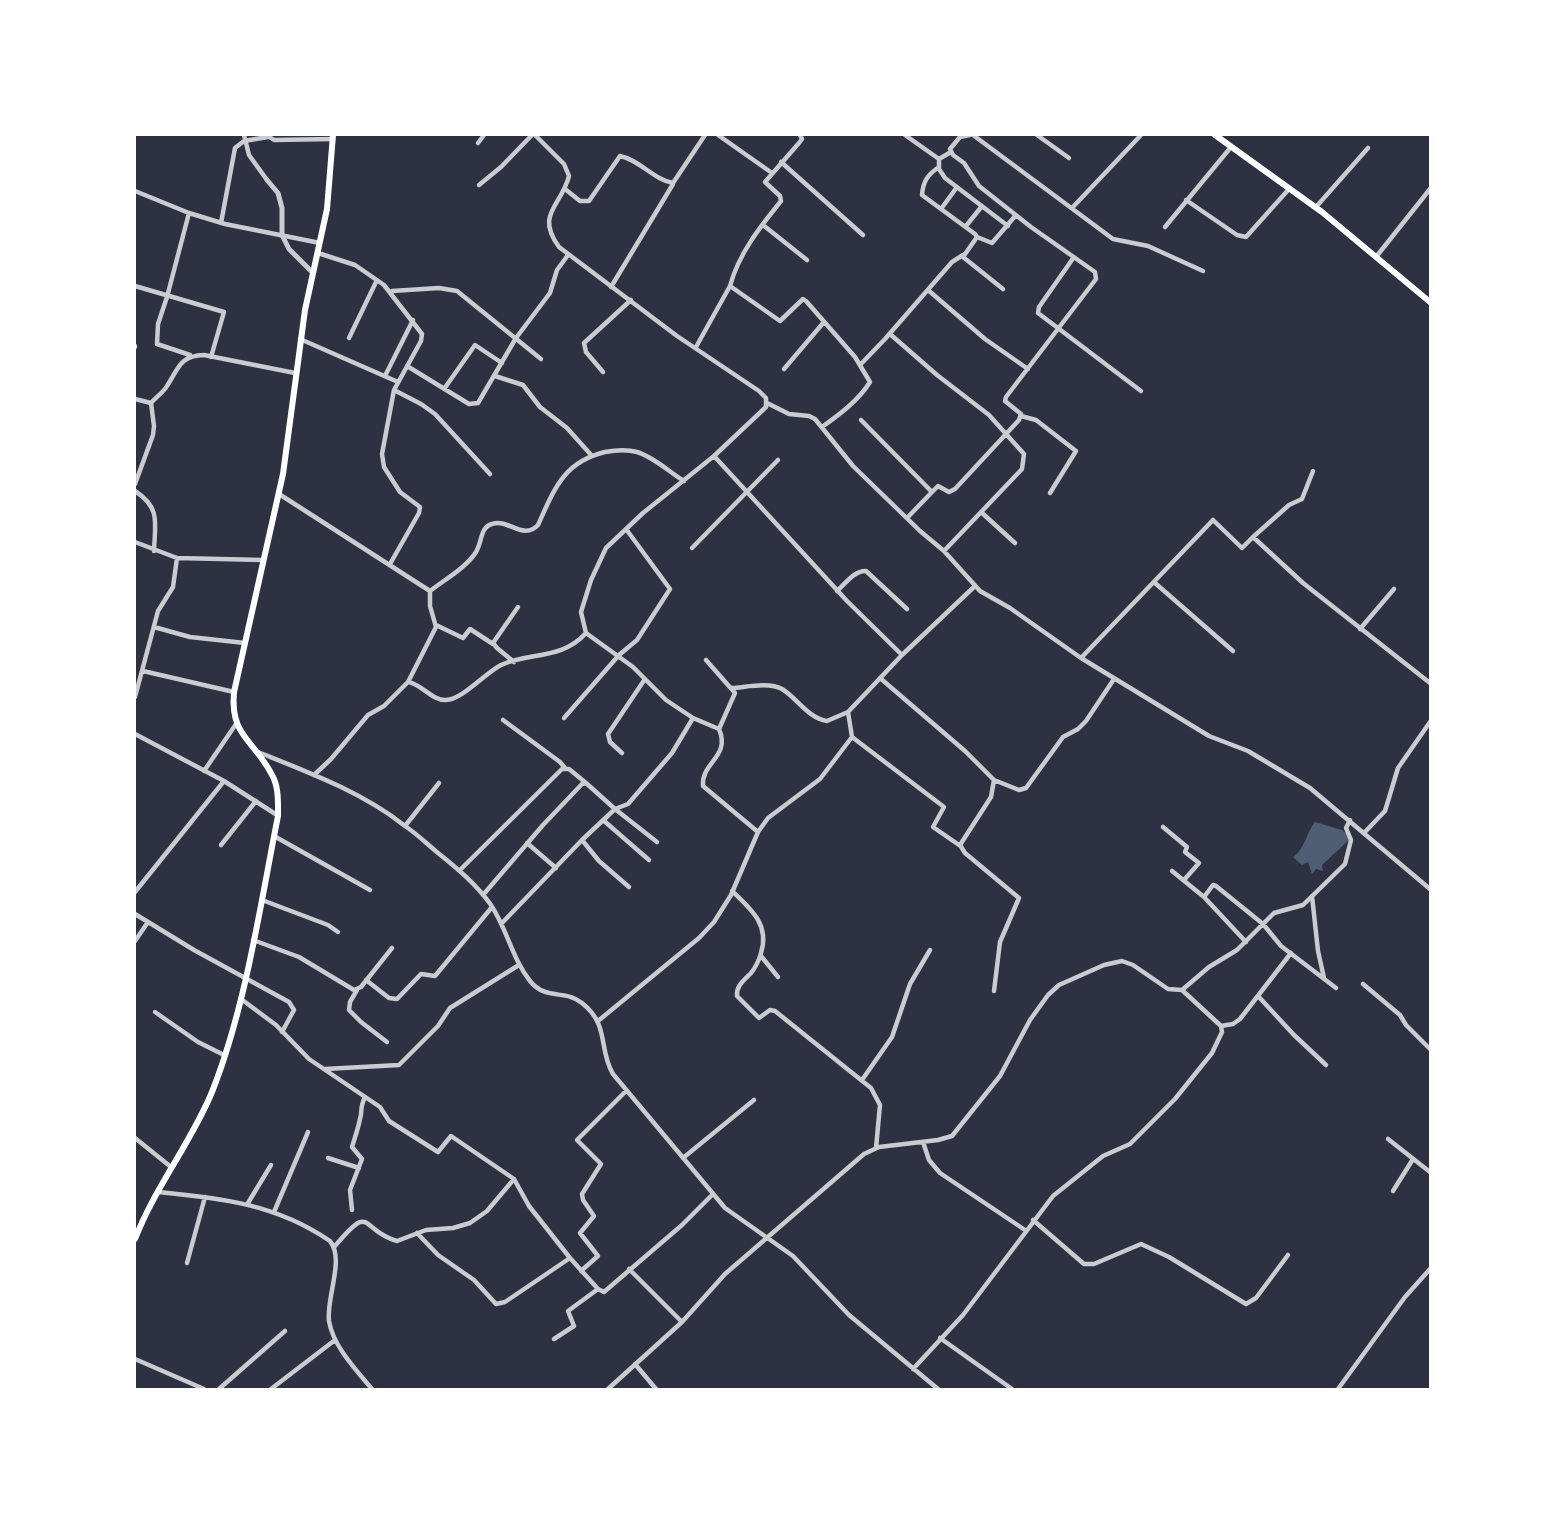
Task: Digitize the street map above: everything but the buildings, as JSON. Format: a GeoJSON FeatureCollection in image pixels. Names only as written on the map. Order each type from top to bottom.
{"type":"FeatureCollection","features":[{"type":"Feature","properties":{"kind":"main road"},"geometry":{"type":"LineString","coordinates":[[1215,135],[1316,207],[1430,302]]}},
{"type":"Feature","properties":{"kind":"main road"},"geometry":{"type":"LineString","coordinates":[[135,1239],[157,1191],[210,1095],[224,1055],[240,999],[278,816],[275,780],[236,724],[233,692],[279,494],[300,339],[327,209],[333,137]]}},
{"type":"Feature","properties":{"kind":"street"},"geometry":{"type":"LineString","coordinates":[[244,135],[249,155],[278,193],[282,208],[282,235],[289,248],[313,273]]}},
{"type":"Feature","properties":{"kind":"street"},"geometry":{"type":"LineString","coordinates":[[478,143],[484,135]]}},
{"type":"Feature","properties":{"kind":"street"},"geometry":{"type":"LineString","coordinates":[[479,185],[536,135],[568,170],[569,176],[565,189],[551,211],[548,226],[552,237],[568,255],[766,398],[764,410],[606,548],[591,580],[582,612],[586,633],[619,655],[661,695],[693,718],[719,729],[723,739],[722,747],[703,776],[703,786],[758,832]]}},
{"type":"Feature","properties":{"kind":"street"},"geometry":{"type":"LineString","coordinates":[[611,287],[705,135]]}},
{"type":"Feature","properties":{"kind":"street"},"geometry":{"type":"LineString","coordinates":[[718,135],[772,173]]}},
{"type":"Feature","properties":{"kind":"street"},"geometry":{"type":"LineString","coordinates":[[696,347],[730,286],[738,262],[781,201],[765,182],[800,143],[800,135]]}},
{"type":"Feature","properties":{"kind":"street"},"geometry":{"type":"LineString","coordinates":[[905,135],[939,159]]}},
{"type":"Feature","properties":{"kind":"street"},"geometry":{"type":"LineString","coordinates":[[951,152],[950,149],[960,137],[971,135],[1113,239],[1148,246],[1203,271]]}},
{"type":"Feature","properties":{"kind":"street"},"geometry":{"type":"LineString","coordinates":[[1037,135],[1069,159]]}},
{"type":"Feature","properties":{"kind":"street"},"geometry":{"type":"LineString","coordinates":[[1072,208],[1141,135]]}},
{"type":"Feature","properties":{"kind":"street"},"geometry":{"type":"LineString","coordinates":[[222,223],[235,148],[244,141],[268,136],[274,140],[333,137]]}},
{"type":"Feature","properties":{"kind":"street"},"geometry":{"type":"LineString","coordinates":[[1165,227],[1232,146]]}},
{"type":"Feature","properties":{"kind":"street"},"geometry":{"type":"LineString","coordinates":[[1316,207],[1368,148]]}},
{"type":"Feature","properties":{"kind":"street"},"geometry":{"type":"LineString","coordinates":[[939,159],[951,152]]}},
{"type":"Feature","properties":{"kind":"street"},"geometry":{"type":"LineString","coordinates":[[951,152],[964,163],[975,183],[1095,272],[1096,279],[1005,401],[1021,416],[1036,420],[1076,451],[1050,493]]}},
{"type":"Feature","properties":{"kind":"street"},"geometry":{"type":"LineString","coordinates":[[565,189],[580,201],[589,201],[620,156],[673,183]]}},
{"type":"Feature","properties":{"kind":"street"},"geometry":{"type":"LineString","coordinates":[[939,159],[942,174],[1008,226]]}},
{"type":"Feature","properties":{"kind":"street"},"geometry":{"type":"LineString","coordinates":[[781,162],[863,235]]}},
{"type":"Feature","properties":{"kind":"street"},"geometry":{"type":"LineString","coordinates":[[939,167],[930,172],[923,183],[922,195],[977,237],[992,243],[1016,215]]}},
{"type":"Feature","properties":{"kind":"street"},"geometry":{"type":"LineString","coordinates":[[941,209],[957,187]]}},
{"type":"Feature","properties":{"kind":"street"},"geometry":{"type":"LineString","coordinates":[[1186,200],[1237,235],[1246,237],[1290,187]]}},
{"type":"Feature","properties":{"kind":"street"},"geometry":{"type":"LineString","coordinates":[[1375,258],[1430,189]]}},
{"type":"Feature","properties":{"kind":"street"},"geometry":{"type":"LineString","coordinates":[[135,191],[222,223],[320,243]]}},
{"type":"Feature","properties":{"kind":"street"},"geometry":{"type":"LineString","coordinates":[[966,226],[982,206]]}},
{"type":"Feature","properties":{"kind":"street"},"geometry":{"type":"LineString","coordinates":[[190,213],[158,324],[157,344],[191,356],[211,357],[295,373]]}},
{"type":"Feature","properties":{"kind":"street"},"geometry":{"type":"LineString","coordinates":[[762,225],[807,260]]}},
{"type":"Feature","properties":{"kind":"street"},"geometry":{"type":"LineString","coordinates":[[860,365],[977,237]]}},
{"type":"Feature","properties":{"kind":"street"},"geometry":{"type":"LineString","coordinates":[[318,253],[355,265],[377,280],[391,291],[422,334],[421,341],[394,390],[382,454],[384,467],[400,492],[420,507],[390,564]]}},
{"type":"Feature","properties":{"kind":"street"},"geometry":{"type":"LineString","coordinates":[[407,366],[474,405],[481,400],[516,338],[550,293],[557,270],[568,255]]}},
{"type":"Feature","properties":{"kind":"street"},"geometry":{"type":"LineString","coordinates":[[963,255],[964,260],[1003,289]]}},
{"type":"Feature","properties":{"kind":"street"},"geometry":{"type":"LineString","coordinates":[[1074,257],[1038,310],[1040,316],[1141,391]]}},
{"type":"Feature","properties":{"kind":"street"},"geometry":{"type":"LineString","coordinates":[[348,338],[377,280]]}},
{"type":"Feature","properties":{"kind":"street"},"geometry":{"type":"LineString","coordinates":[[135,286],[224,312],[211,357]]}},
{"type":"Feature","properties":{"kind":"street"},"geometry":{"type":"LineString","coordinates":[[730,286],[780,321],[803,299],[860,365],[870,382],[867,387],[822,426]]}},
{"type":"Feature","properties":{"kind":"street"},"geometry":{"type":"LineString","coordinates":[[391,291],[439,288],[457,291],[541,359]]}},
{"type":"Feature","properties":{"kind":"street"},"geometry":{"type":"LineString","coordinates":[[928,290],[985,339],[1028,369]]}},
{"type":"Feature","properties":{"kind":"street"},"geometry":{"type":"LineString","coordinates":[[603,372],[586,352],[584,343],[631,300]]}},
{"type":"Feature","properties":{"kind":"street"},"geometry":{"type":"LineString","coordinates":[[385,376],[413,320]]}},
{"type":"Feature","properties":{"kind":"street"},"geometry":{"type":"LineString","coordinates":[[785,369],[824,322]]}},
{"type":"Feature","properties":{"kind":"street"},"geometry":{"type":"LineString","coordinates":[[890,334],[989,415],[1024,454],[1025,460],[1021,469],[944,551]]}},
{"type":"Feature","properties":{"kind":"street"},"geometry":{"type":"LineString","coordinates":[[300,339],[398,382]]}},
{"type":"Feature","properties":{"kind":"street"},"geometry":{"type":"LineString","coordinates":[[444,389],[475,345],[502,363]]}},
{"type":"Feature","properties":{"kind":"street"},"geometry":{"type":"LineString","coordinates":[[151,403],[166,388],[180,364],[191,356]]}},
{"type":"Feature","properties":{"kind":"street"},"geometry":{"type":"LineString","coordinates":[[495,376],[523,385],[540,407],[567,428],[592,456]]}},
{"type":"Feature","properties":{"kind":"street"},"geometry":{"type":"LineString","coordinates":[[394,390],[435,414],[490,474]]}},
{"type":"Feature","properties":{"kind":"street"},"geometry":{"type":"LineString","coordinates":[[135,398],[151,403]]}},
{"type":"Feature","properties":{"kind":"street"},"geometry":{"type":"LineString","coordinates":[[135,484],[154,426],[151,403]]}},
{"type":"Feature","properties":{"kind":"street"},"geometry":{"type":"LineString","coordinates":[[767,403],[789,414],[809,416],[822,426],[853,466],[944,551],[975,586],[1114,679],[1213,738],[1248,751],[1310,788],[1430,889]]}},
{"type":"Feature","properties":{"kind":"street"},"geometry":{"type":"LineString","coordinates":[[907,518],[939,486],[949,492],[955,489],[1021,416]]}},
{"type":"Feature","properties":{"kind":"street"},"geometry":{"type":"LineString","coordinates":[[861,420],[932,492]]}},
{"type":"Feature","properties":{"kind":"street"},"geometry":{"type":"LineString","coordinates":[[314,775],[368,715],[384,706],[408,682],[434,634],[430,591],[476,552],[488,525],[494,523],[526,532],[533,531],[569,468],[592,456],[618,449],[638,452],[684,481]]}},
{"type":"Feature","properties":{"kind":"street"},"geometry":{"type":"LineString","coordinates":[[714,456],[837,591],[902,655]]}},
{"type":"Feature","properties":{"kind":"street"},"geometry":{"type":"LineString","coordinates":[[692,548],[778,460]]}},
{"type":"Feature","properties":{"kind":"street"},"geometry":{"type":"LineString","coordinates":[[1081,659],[1213,520],[1242,548],[1282,510],[1302,499],[1312,471]]}},
{"type":"Feature","properties":{"kind":"street"},"geometry":{"type":"LineString","coordinates":[[135,491],[151,504],[154,510],[154,551]]}},
{"type":"Feature","properties":{"kind":"street"},"geometry":{"type":"LineString","coordinates":[[279,494],[430,591]]}},
{"type":"Feature","properties":{"kind":"street"},"geometry":{"type":"LineString","coordinates":[[981,512],[1015,543]]}},
{"type":"Feature","properties":{"kind":"street"},"geometry":{"type":"LineString","coordinates":[[564,718],[619,655],[637,640],[670,589],[626,529]]}},
{"type":"Feature","properties":{"kind":"street"},"geometry":{"type":"LineString","coordinates":[[1253,537],[1303,583],[1430,683]]}},
{"type":"Feature","properties":{"kind":"street"},"geometry":{"type":"LineString","coordinates":[[135,542],[177,558],[264,560]]}},
{"type":"Feature","properties":{"kind":"street"},"geometry":{"type":"LineString","coordinates":[[135,697],[158,611],[173,587],[177,558]]}},
{"type":"Feature","properties":{"kind":"street"},"geometry":{"type":"LineString","coordinates":[[837,591],[856,573],[866,571],[907,609]]}},
{"type":"Feature","properties":{"kind":"street"},"geometry":{"type":"LineString","coordinates":[[1155,583],[1233,651]]}},
{"type":"Feature","properties":{"kind":"street"},"geometry":{"type":"LineString","coordinates":[[732,688],[774,686],[827,721],[848,712],[902,655],[975,586]]}},
{"type":"Feature","properties":{"kind":"street"},"geometry":{"type":"LineString","coordinates":[[1360,629],[1394,589]]}},
{"type":"Feature","properties":{"kind":"street"},"geometry":{"type":"LineString","coordinates":[[494,645],[494,640],[518,607]]}},
{"type":"Feature","properties":{"kind":"street"},"geometry":{"type":"LineString","coordinates":[[435,625],[463,638],[470,629],[514,662]]}},
{"type":"Feature","properties":{"kind":"street"},"geometry":{"type":"LineString","coordinates":[[154,627],[190,637],[245,643]]}},
{"type":"Feature","properties":{"kind":"street"},"geometry":{"type":"LineString","coordinates":[[408,682],[413,682],[438,699],[448,701],[503,664],[557,652],[580,640],[586,633]]}},
{"type":"Feature","properties":{"kind":"street"},"geometry":{"type":"LineString","coordinates":[[706,660],[732,688],[735,697],[719,729]]}},
{"type":"Feature","properties":{"kind":"street"},"geometry":{"type":"LineString","coordinates":[[143,671],[233,692]]}},
{"type":"Feature","properties":{"kind":"street"},"geometry":{"type":"LineString","coordinates":[[880,678],[995,780],[1018,790],[1026,788],[1063,737],[1086,721],[1114,679]]}},
{"type":"Feature","properties":{"kind":"street"},"geometry":{"type":"LineString","coordinates":[[622,754],[610,742],[608,734],[645,679]]}},
{"type":"Feature","properties":{"kind":"street"},"geometry":{"type":"LineString","coordinates":[[848,712],[852,737],[944,807],[933,827],[960,845],[965,853],[1019,898],[1000,942],[994,991]]}},
{"type":"Feature","properties":{"kind":"street"},"geometry":{"type":"LineString","coordinates":[[501,923],[603,820],[615,809],[628,804],[664,763],[693,718]]}},
{"type":"Feature","properties":{"kind":"street"},"geometry":{"type":"LineString","coordinates":[[503,720],[586,783],[657,842]]}},
{"type":"Feature","properties":{"kind":"street"},"geometry":{"type":"LineString","coordinates":[[1364,833],[1385,811],[1398,768],[1430,722]]}},
{"type":"Feature","properties":{"kind":"street"},"geometry":{"type":"LineString","coordinates":[[204,771],[236,724]]}},
{"type":"Feature","properties":{"kind":"street"},"geometry":{"type":"LineString","coordinates":[[135,734],[224,781],[278,816]]}},
{"type":"Feature","properties":{"kind":"street"},"geometry":{"type":"LineString","coordinates":[[598,1021],[699,938],[721,913],[758,832],[768,818],[820,779],[852,737]]}},
{"type":"Feature","properties":{"kind":"street"},"geometry":{"type":"LineString","coordinates":[[254,750],[350,791],[405,826],[460,870],[492,906],[519,965],[539,990],[575,999],[598,1021],[609,1068],[712,1195],[735,1216],[793,1256],[834,1301],[938,1389]]}},
{"type":"Feature","properties":{"kind":"street"},"geometry":{"type":"LineString","coordinates":[[460,870],[557,772],[565,768]]}},
{"type":"Feature","properties":{"kind":"street"},"geometry":{"type":"LineString","coordinates":[[960,845],[990,797],[995,780]]}},
{"type":"Feature","properties":{"kind":"street"},"geometry":{"type":"LineString","coordinates":[[135,892],[224,781]]}},
{"type":"Feature","properties":{"kind":"street"},"geometry":{"type":"LineString","coordinates":[[405,826],[439,783]]}},
{"type":"Feature","properties":{"kind":"street"},"geometry":{"type":"LineString","coordinates":[[483,895],[577,787],[586,783]]}},
{"type":"Feature","properties":{"kind":"street"},"geometry":{"type":"LineString","coordinates":[[221,845],[256,802]]}},
{"type":"Feature","properties":{"kind":"street"},"geometry":{"type":"LineString","coordinates":[[603,820],[649,860]]}},
{"type":"Feature","properties":{"kind":"street"},"geometry":{"type":"LineString","coordinates":[[1182,990],[1209,967],[1246,942],[1274,913],[1303,905],[1347,861],[1351,840],[1346,826],[1350,820]]}},
{"type":"Feature","properties":{"kind":"street"},"geometry":{"type":"LineString","coordinates":[[1163,827],[1186,846],[1185,852],[1199,863],[1184,880]]}},
{"type":"Feature","properties":{"kind":"street"},"geometry":{"type":"LineString","coordinates":[[274,836],[370,890]]}},
{"type":"Feature","properties":{"kind":"street"},"geometry":{"type":"LineString","coordinates":[[582,840],[599,861],[629,887]]}},
{"type":"Feature","properties":{"kind":"street"},"geometry":{"type":"LineString","coordinates":[[527,843],[556,868]]}},
{"type":"Feature","properties":{"kind":"street"},"geometry":{"type":"LineString","coordinates":[[1172,871],[1204,897],[1246,942]]}},
{"type":"Feature","properties":{"kind":"street"},"geometry":{"type":"LineString","coordinates":[[1204,897],[1215,885],[1263,924],[1271,936],[1336,988]]}},
{"type":"Feature","properties":{"kind":"street"},"geometry":{"type":"LineString","coordinates":[[732,891],[755,913],[765,934],[755,968],[737,989],[737,996],[759,1018],[770,1010],[777,1013],[876,1094],[880,1105],[876,1148]]}},
{"type":"Feature","properties":{"kind":"street"},"geometry":{"type":"LineString","coordinates":[[1312,896],[1324,979]]}},
{"type":"Feature","properties":{"kind":"street"},"geometry":{"type":"LineString","coordinates":[[261,900],[328,925],[338,932]]}},
{"type":"Feature","properties":{"kind":"street"},"geometry":{"type":"LineString","coordinates":[[366,980],[389,998],[397,999],[421,974],[435,976],[492,906]]}},
{"type":"Feature","properties":{"kind":"street"},"geometry":{"type":"LineString","coordinates":[[135,915],[293,1006],[294,1010],[282,1032]]}},
{"type":"Feature","properties":{"kind":"street"},"geometry":{"type":"LineString","coordinates":[[135,941],[148,922]]}},
{"type":"Feature","properties":{"kind":"street"},"geometry":{"type":"LineString","coordinates":[[252,940],[292,954],[351,989],[358,989]]}},
{"type":"Feature","properties":{"kind":"street"},"geometry":{"type":"LineString","coordinates":[[387,1042],[349,1010],[350,1002],[358,989],[391,948]]}},
{"type":"Feature","properties":{"kind":"street"},"geometry":{"type":"LineString","coordinates":[[862,1080],[892,1037],[910,984],[930,950]]}},
{"type":"Feature","properties":{"kind":"street"},"geometry":{"type":"LineString","coordinates":[[1221,1026],[1237,1021],[1291,953]]}},
{"type":"Feature","properties":{"kind":"street"},"geometry":{"type":"LineString","coordinates":[[760,955],[778,977]]}},
{"type":"Feature","properties":{"kind":"street"},"geometry":{"type":"LineString","coordinates":[[607,1389],[682,1322],[725,1274],[863,1154],[876,1148],[948,1138],[956,1132],[1000,1076],[1031,1020],[1044,1000],[1059,985],[1104,965],[1122,961],[1133,965],[1168,989],[1182,990],[1217,1019],[1221,1026],[1222,1032],[1212,1053],[1168,1106],[1130,1144],[1103,1156],[1060,1189],[1025,1230],[963,1315],[913,1369]]}},
{"type":"Feature","properties":{"kind":"street"},"geometry":{"type":"LineString","coordinates":[[324,1069],[399,1065],[438,1026],[454,1005],[519,965]]}},
{"type":"Feature","properties":{"kind":"street"},"geometry":{"type":"LineString","coordinates":[[1363,984],[1400,1015],[1410,1031],[1430,1049]]}},
{"type":"Feature","properties":{"kind":"street"},"geometry":{"type":"LineString","coordinates":[[1258,996],[1326,1065]]}},
{"type":"Feature","properties":{"kind":"street"},"geometry":{"type":"LineString","coordinates":[[240,999],[282,1032],[300,1051],[380,1107],[389,1121],[438,1152],[451,1136],[514,1179],[529,1206],[598,1289],[606,1292],[712,1195]]}},
{"type":"Feature","properties":{"kind":"street"},"geometry":{"type":"LineString","coordinates":[[155,1012],[198,1042],[224,1055]]}},
{"type":"Feature","properties":{"kind":"street"},"geometry":{"type":"LineString","coordinates":[[582,1271],[598,1256],[598,1252],[580,1233],[594,1216],[582,1194],[601,1164],[577,1140],[626,1091]]}},
{"type":"Feature","properties":{"kind":"street"},"geometry":{"type":"LineString","coordinates":[[352,1210],[350,1189],[362,1159],[352,1147],[365,1097]]}},
{"type":"Feature","properties":{"kind":"street"},"geometry":{"type":"LineString","coordinates":[[683,1158],[754,1100]]}},
{"type":"Feature","properties":{"kind":"street"},"geometry":{"type":"LineString","coordinates":[[274,1212],[308,1132]]}},
{"type":"Feature","properties":{"kind":"street"},"geometry":{"type":"LineString","coordinates":[[135,1138],[171,1167]]}},
{"type":"Feature","properties":{"kind":"street"},"geometry":{"type":"LineString","coordinates":[[1388,1139],[1430,1172]]}},
{"type":"Feature","properties":{"kind":"street"},"geometry":{"type":"LineString","coordinates":[[923,1142],[929,1160],[940,1173],[1025,1230]]}},
{"type":"Feature","properties":{"kind":"street"},"geometry":{"type":"LineString","coordinates":[[328,1158],[359,1168]]}},
{"type":"Feature","properties":{"kind":"street"},"geometry":{"type":"LineString","coordinates":[[1393,1191],[1413,1159]]}},
{"type":"Feature","properties":{"kind":"street"},"geometry":{"type":"LineString","coordinates":[[248,1203],[271,1165]]}},
{"type":"Feature","properties":{"kind":"street"},"geometry":{"type":"LineString","coordinates":[[372,1389],[335,1340],[329,1322],[335,1246],[357,1222],[368,1223],[394,1241],[417,1233],[463,1226],[480,1217],[514,1179]]}},
{"type":"Feature","properties":{"kind":"street"},"geometry":{"type":"LineString","coordinates":[[157,1191],[248,1203],[274,1212],[324,1237],[335,1246]]}},
{"type":"Feature","properties":{"kind":"street"},"geometry":{"type":"LineString","coordinates":[[187,1263],[205,1197]]}},
{"type":"Feature","properties":{"kind":"street"},"geometry":{"type":"LineString","coordinates":[[1033,1220],[1084,1264],[1094,1264],[1141,1244],[1170,1257],[1246,1304],[1256,1298],[1288,1255]]}},
{"type":"Feature","properties":{"kind":"street"},"geometry":{"type":"LineString","coordinates":[[417,1233],[434,1252],[474,1280],[496,1304],[505,1302],[570,1258]]}},
{"type":"Feature","properties":{"kind":"street"},"geometry":{"type":"LineString","coordinates":[[629,1269],[682,1322]]}},
{"type":"Feature","properties":{"kind":"street"},"geometry":{"type":"LineString","coordinates":[[1338,1389],[1405,1297],[1430,1269]]}},
{"type":"Feature","properties":{"kind":"street"},"geometry":{"type":"LineString","coordinates":[[554,1339],[574,1326],[568,1311],[598,1289]]}},
{"type":"Feature","properties":{"kind":"street"},"geometry":{"type":"LineString","coordinates":[[219,1389],[285,1331]]}},
{"type":"Feature","properties":{"kind":"street"},"geometry":{"type":"LineString","coordinates":[[940,1338],[1012,1389]]}},
{"type":"Feature","properties":{"kind":"street"},"geometry":{"type":"LineString","coordinates":[[271,1389],[335,1340]]}},
{"type":"Feature","properties":{"kind":"street"},"geometry":{"type":"LineString","coordinates":[[135,1359],[204,1389]]}},
{"type":"Feature","properties":{"kind":"street"},"geometry":{"type":"LineString","coordinates":[[635,1364],[656,1389]]}},
{"type":"Feature","properties":{"kind":"water"},"geometry":{"type":"Polygon","coordinates":[[[1315,822],[1342,830],[1349,836],[1349,840],[1322,865],[1323,871],[1316,869],[1312,874],[1308,862],[1302,865],[1293,857],[1300,850],[1315,822]]]}}]}
